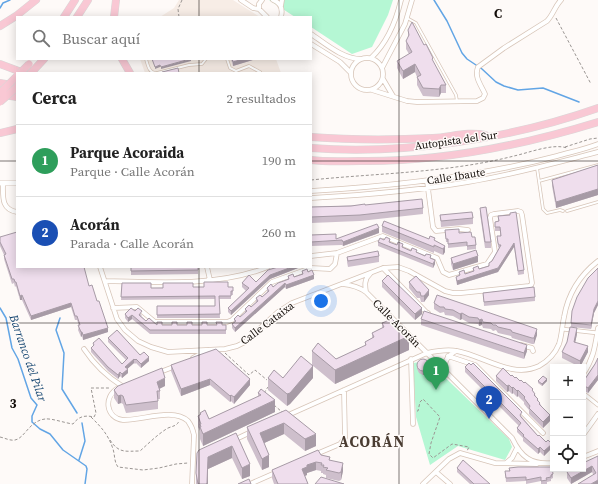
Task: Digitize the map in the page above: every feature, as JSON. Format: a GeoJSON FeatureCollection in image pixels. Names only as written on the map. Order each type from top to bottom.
{"type":"FeatureCollection","features":[{"type":"Feature","properties":{"kind":"highway"},"geometry":{"type":"LineString","coordinates":[[0,26],[16,16],[36,0]]}},
{"type":"Feature","properties":{"kind":"highway"},"geometry":{"type":"LineString","coordinates":[[65,16],[74,0]]}},
{"type":"Feature","properties":{"kind":"highway"},"geometry":{"type":"LineString","coordinates":[[79,16],[88,0]]}},
{"type":"Feature","properties":{"kind":"highway"},"geometry":{"type":"LineString","coordinates":[[114,16],[116,0]]}},
{"type":"Feature","properties":{"kind":"highway"},"geometry":{"type":"LineString","coordinates":[[32,72],[43,60]]}},
{"type":"Feature","properties":{"kind":"highway"},"geometry":{"type":"LineString","coordinates":[[123,60],[129,72]]}},
{"type":"Feature","properties":{"kind":"highway"},"geometry":{"type":"LineString","coordinates":[[21,72],[31,61]]}},
{"type":"Feature","properties":{"kind":"highway"},"geometry":{"type":"LineString","coordinates":[[0,64],[21,72]]}},
{"type":"Feature","properties":{"kind":"highway"},"geometry":{"type":"LineString","coordinates":[[0,69],[16,73]]}},
{"type":"Feature","properties":{"kind":"highway"},"geometry":{"type":"LineString","coordinates":[[0,93],[16,77]]}},
{"type":"Feature","properties":{"kind":"highway"},"geometry":{"type":"LineString","coordinates":[[0,83],[16,86]]}},
{"type":"Feature","properties":{"kind":"highway"},"geometry":{"type":"LineString","coordinates":[[0,102],[16,87]]}},
{"type":"Feature","properties":{"kind":"highway"},"geometry":{"type":"LineString","coordinates":[[0,93],[16,97]]}},
{"type":"Feature","properties":{"kind":"highway","name":"Autopista del Sur"},"geometry":{"type":"LineString","coordinates":[[312,148],[376,149],[451,143],[515,131],[598,108]]}},
{"type":"Feature","properties":{"kind":"highway","name":"Autopista del Sur"},"geometry":{"type":"LineString","coordinates":[[312,160],[374,161],[448,156],[524,143],[598,122]]}},
{"type":"Feature","properties":{"kind":"highway"},"geometry":{"type":"LineString","coordinates":[[0,134],[16,129]]}},
{"type":"Feature","properties":{"kind":"highway"},"geometry":{"type":"LineString","coordinates":[[312,137],[329,139],[401,139],[435,138],[476,133],[489,136]]}},
{"type":"Feature","properties":{"kind":"street"},"geometry":{"type":"LineString","coordinates":[[241,0],[253,8],[259,9],[266,16]]}},
{"type":"Feature","properties":{"kind":"street"},"geometry":{"type":"LineString","coordinates":[[259,9],[259,4],[262,0]]}},
{"type":"Feature","properties":{"kind":"street"},"geometry":{"type":"LineString","coordinates":[[273,0],[281,6]]}},
{"type":"Feature","properties":{"kind":"street"},"geometry":{"type":"LineString","coordinates":[[282,0],[282,15]]}},
{"type":"Feature","properties":{"kind":"street"},"geometry":{"type":"LineString","coordinates":[[371,58],[381,48],[394,23],[401,0]]}},
{"type":"Feature","properties":{"kind":"street"},"geometry":{"type":"LineString","coordinates":[[382,68],[400,36],[412,0]]}},
{"type":"Feature","properties":{"kind":"street"},"geometry":{"type":"LineString","coordinates":[[361,59],[353,66],[351,73],[356,86],[361,89],[372,90],[418,102],[477,101],[483,98],[485,94],[477,77],[476,71],[478,67],[504,48],[547,21],[561,0]]}},
{"type":"Feature","properties":{"kind":"street"},"geometry":{"type":"LineString","coordinates":[[312,35],[344,56],[352,59],[371,58],[376,60],[382,68],[383,78],[393,96]]}},
{"type":"Feature","properties":{"kind":"street"},"geometry":{"type":"LineString","coordinates":[[312,45],[340,62],[351,73]]}},
{"type":"Feature","properties":{"kind":"street"},"geometry":{"type":"LineString","coordinates":[[372,90],[383,78]]}},
{"type":"Feature","properties":{"kind":"street","name":"Calle Ibaute"},"geometry":{"type":"LineString","coordinates":[[312,190],[366,187],[427,181],[527,164],[598,144]]}},
{"type":"Feature","properties":{"kind":"street","name":"Calle Ibaute"},"geometry":{"type":"LineString","coordinates":[[312,198],[366,195],[468,182],[537,168],[598,152]]}},
{"type":"Feature","properties":{"kind":"street"},"geometry":{"type":"LineString","coordinates":[[527,164],[528,170]]}},
{"type":"Feature","properties":{"kind":"street"},"geometry":{"type":"LineString","coordinates":[[427,181],[433,227],[436,231],[459,229],[468,230]]}},
{"type":"Feature","properties":{"kind":"street"},"geometry":{"type":"LineString","coordinates":[[16,183],[1,183],[6,208],[16,212]]}},
{"type":"Feature","properties":{"kind":"street","name":"Calle Cataixa"},"geometry":{"type":"LineString","coordinates":[[100,268],[117,319],[138,341],[151,348],[168,352],[220,349],[237,346],[245,342],[278,312],[292,303],[383,268],[398,267],[410,271],[446,291],[461,294],[531,285],[522,215],[521,212],[518,211],[491,215],[490,218],[495,252],[487,264],[449,275],[443,272],[437,258],[383,236],[337,253]]}},
{"type":"Feature","properties":{"kind":"street"},"geometry":{"type":"LineString","coordinates":[[113,308],[137,307],[155,322],[227,322],[232,320],[272,282],[311,268],[330,269],[335,264],[337,253],[312,256]]}},
{"type":"Feature","properties":{"kind":"street"},"geometry":{"type":"LineString","coordinates":[[280,419],[427,352],[444,350],[457,351],[512,369],[527,370],[543,364],[551,357],[560,343],[564,317],[569,299],[576,285],[585,273],[598,261]]}},
{"type":"Feature","properties":{"kind":"street"},"geometry":{"type":"LineString","coordinates":[[207,268],[210,280]]}},
{"type":"Feature","properties":{"kind":"street"},"geometry":{"type":"LineString","coordinates":[[105,281],[196,282],[244,274],[265,268]]}},
{"type":"Feature","properties":{"kind":"street"},"geometry":{"type":"LineString","coordinates":[[383,268],[426,312],[433,314]]}},
{"type":"Feature","properties":{"kind":"street"},"geometry":{"type":"LineString","coordinates":[[366,292],[365,286],[367,276],[373,271]]}},
{"type":"Feature","properties":{"kind":"street","name":"Calle Acorán"},"geometry":{"type":"LineString","coordinates":[[340,284],[360,288],[366,292],[512,438],[522,455],[529,460],[543,464],[550,463]]}},
{"type":"Feature","properties":{"kind":"street"},"geometry":{"type":"LineString","coordinates":[[586,370],[594,353],[598,328]]}},
{"type":"Feature","properties":{"kind":"street"},"geometry":{"type":"LineString","coordinates":[[562,329],[598,333]]}},
{"type":"Feature","properties":{"kind":"street"},"geometry":{"type":"LineString","coordinates":[[517,343],[532,348],[533,351]]}},
{"type":"Feature","properties":{"kind":"street"},"geometry":{"type":"LineString","coordinates":[[84,349],[96,365],[122,386]]}},
{"type":"Feature","properties":{"kind":"street"},"geometry":{"type":"LineString","coordinates":[[191,359],[210,349]]}},
{"type":"Feature","properties":{"kind":"street"},"geometry":{"type":"LineString","coordinates":[[444,370],[445,362],[448,356],[457,351]]}},
{"type":"Feature","properties":{"kind":"street"},"geometry":{"type":"LineString","coordinates":[[448,356],[475,365],[543,433]]}},
{"type":"Feature","properties":{"kind":"street"},"geometry":{"type":"LineString","coordinates":[[412,358],[412,424]]}},
{"type":"Feature","properties":{"kind":"street"},"geometry":{"type":"LineString","coordinates":[[156,373],[177,365]]}},
{"type":"Feature","properties":{"kind":"street"},"geometry":{"type":"LineString","coordinates":[[129,384],[113,391],[108,398],[109,410],[116,417],[123,420],[171,415],[187,421],[192,427],[194,435],[192,484]]}},
{"type":"Feature","properties":{"kind":"street"},"geometry":{"type":"LineString","coordinates":[[312,456],[340,444],[345,438],[344,390]]}},
{"type":"Feature","properties":{"kind":"street"},"geometry":{"type":"LineString","coordinates":[[586,396],[598,405]]}},
{"type":"Feature","properties":{"kind":"street"},"geometry":{"type":"LineString","coordinates":[[586,431],[598,414]]}},
{"type":"Feature","properties":{"kind":"street"},"geometry":{"type":"LineString","coordinates":[[230,442],[258,429]]}},
{"type":"Feature","properties":{"kind":"street"},"geometry":{"type":"LineString","coordinates":[[506,463],[512,458],[517,448]]}},
{"type":"Feature","properties":{"kind":"street"},"geometry":{"type":"LineString","coordinates":[[586,456],[598,451]]}},
{"type":"Feature","properties":{"kind":"street"},"geometry":{"type":"LineString","coordinates":[[423,484],[455,455],[460,453],[496,463],[543,464]]}},
{"type":"Feature","properties":{"kind":"street"},"geometry":{"type":"LineString","coordinates":[[194,460],[201,455]]}},
{"type":"Feature","properties":{"kind":"street"},"geometry":{"type":"LineString","coordinates":[[250,484],[278,472]]}},
{"type":"Feature","properties":{"kind":"street"},"geometry":{"type":"LineString","coordinates":[[436,472],[450,484]]}},
{"type":"Feature","properties":{"kind":"lane"},"geometry":{"type":"LineString","coordinates":[[407,18],[416,23],[456,95],[457,102]]}},
{"type":"Feature","properties":{"kind":"lane"},"geometry":{"type":"LineString","coordinates":[[146,60],[152,72]]}},
{"type":"Feature","properties":{"kind":"lane"},"geometry":{"type":"LineString","coordinates":[[161,72],[188,65],[202,64],[205,60]]}},
{"type":"Feature","properties":{"kind":"lane"},"geometry":{"type":"LineString","coordinates":[[227,60],[230,68],[236,71],[249,66],[260,72]]}},
{"type":"Feature","properties":{"kind":"lane"},"geometry":{"type":"LineString","coordinates":[[539,182],[598,165]]}},
{"type":"Feature","properties":{"kind":"lane"},"geometry":{"type":"LineString","coordinates":[[537,168],[543,209],[547,213],[560,210],[563,211]]}},
{"type":"Feature","properties":{"kind":"lane"},"geometry":{"type":"LineString","coordinates":[[567,211],[598,202]]}},
{"type":"Feature","properties":{"kind":"path"},"geometry":{"type":"LineString","coordinates":[[179,16],[178,8],[182,0]]}},
{"type":"Feature","properties":{"kind":"path"},"geometry":{"type":"LineString","coordinates":[[554,12],[591,84]]}},
{"type":"Feature","properties":{"kind":"path"},"geometry":{"type":"LineString","coordinates":[[564,147],[598,138]]}},
{"type":"Feature","properties":{"kind":"path"},"geometry":{"type":"LineString","coordinates":[[312,180],[437,170],[495,161],[552,147],[564,147],[576,150]]}},
{"type":"Feature","properties":{"kind":"path"},"geometry":{"type":"LineString","coordinates":[[220,349],[249,375],[255,370],[271,383],[263,395]]}},
{"type":"Feature","properties":{"kind":"path"},"geometry":{"type":"LineString","coordinates":[[0,437],[16,440],[22,437],[32,425],[45,419],[73,424],[80,417],[94,417],[96,413],[91,388],[116,389]]}},
{"type":"Feature","properties":{"kind":"path"},"geometry":{"type":"LineString","coordinates":[[412,411],[418,411],[420,402],[423,399],[440,417],[430,448],[429,454],[433,458],[452,444],[469,447],[466,454]]}},
{"type":"Feature","properties":{"kind":"path"},"geometry":{"type":"LineString","coordinates":[[275,405],[287,416]]}},
{"type":"Feature","properties":{"kind":"path"},"geometry":{"type":"LineString","coordinates":[[90,416],[107,434],[114,450],[116,464],[118,467],[143,470],[176,464],[185,464],[194,460]]}},
{"type":"Feature","properties":{"kind":"path"},"geometry":{"type":"LineString","coordinates":[[108,437],[120,451],[140,451],[160,434],[176,425],[182,418]]}},
{"type":"Feature","properties":{"kind":"shaded area"},"geometry":{"type":"Polygon","coordinates":[[[179,0],[233,0],[258,16],[162,16],[174,8],[179,0]]]}},
{"type":"Feature","properties":{"kind":"shaded area"},"geometry":{"type":"Polygon","coordinates":[[[140,60],[276,60],[281,72],[145,72],[140,60]]]}},
{"type":"Feature","properties":{"kind":"green space"},"geometry":{"type":"Polygon","coordinates":[[[269,0],[393,0],[388,15],[372,47],[352,54],[312,28],[312,16],[293,16],[269,0]]]}},
{"type":"Feature","properties":{"kind":"green space"},"geometry":{"type":"Polygon","coordinates":[[[428,361],[509,439],[512,447],[505,460],[458,446],[430,465],[416,417],[413,363],[428,361]]]}},
{"type":"Feature","properties":{"kind":"building"},"geometry":{"type":"Polygon","coordinates":[[[412,22],[424,45],[426,44],[446,85],[441,85],[439,89],[423,88],[417,77],[421,75],[415,64],[403,71],[397,61],[412,52],[406,41],[409,35],[408,30],[412,22]]]}},
{"type":"Feature","properties":{"kind":"building"},"geometry":{"type":"Polygon","coordinates":[[[152,60],[186,60],[161,67],[160,65],[155,67],[152,60]]]}},
{"type":"Feature","properties":{"kind":"building"},"geometry":{"type":"Polygon","coordinates":[[[178,68],[179,72],[162,72],[178,68]]]}},
{"type":"Feature","properties":{"kind":"building"},"geometry":{"type":"Polygon","coordinates":[[[598,165],[598,189],[556,202],[552,180],[598,165]]]}},
{"type":"Feature","properties":{"kind":"building"},"geometry":{"type":"Polygon","coordinates":[[[422,199],[423,208],[360,215],[312,217],[312,207],[365,205],[422,199]]]}},
{"type":"Feature","properties":{"kind":"building"},"geometry":{"type":"Polygon","coordinates":[[[486,207],[491,242],[485,242],[480,208],[486,207]]]}},
{"type":"Feature","properties":{"kind":"building"},"geometry":{"type":"Polygon","coordinates":[[[472,212],[473,218],[441,221],[440,215],[472,212]]]}},
{"type":"Feature","properties":{"kind":"building"},"geometry":{"type":"Polygon","coordinates":[[[516,212],[524,270],[518,271],[514,243],[498,268],[457,281],[456,277],[460,275],[459,272],[464,270],[465,274],[474,271],[473,268],[478,266],[479,269],[489,266],[489,263],[492,261],[501,245],[498,243],[497,236],[501,236],[500,227],[495,227],[495,222],[499,221],[498,216],[510,215],[510,213],[516,212]]]}},
{"type":"Feature","properties":{"kind":"building"},"geometry":{"type":"Polygon","coordinates":[[[384,221],[429,239],[430,236],[435,238],[434,240],[445,246],[443,249],[434,245],[434,247],[382,226],[384,221]]]}},
{"type":"Feature","properties":{"kind":"building"},"geometry":{"type":"Polygon","coordinates":[[[377,224],[379,228],[343,242],[342,240],[312,242],[312,235],[336,234],[336,239],[377,224]]]}},
{"type":"Feature","properties":{"kind":"building"},"geometry":{"type":"Polygon","coordinates":[[[459,229],[459,233],[471,232],[472,237],[475,237],[476,245],[467,246],[467,242],[448,244],[445,230],[459,229]]]}},
{"type":"Feature","properties":{"kind":"building"},"geometry":{"type":"Polygon","coordinates":[[[16,232],[16,268],[84,268],[89,286],[92,285],[108,328],[83,335],[71,303],[31,316],[22,295],[20,296],[16,282],[12,279],[4,255],[6,254],[0,242],[0,237],[16,232]]]}},
{"type":"Feature","properties":{"kind":"building"},"geometry":{"type":"Polygon","coordinates":[[[386,237],[390,239],[389,242],[397,245],[398,242],[403,244],[402,247],[411,251],[412,248],[417,250],[416,252],[425,256],[426,254],[431,255],[430,258],[435,260],[433,264],[378,242],[380,238],[384,240],[386,237]]]}},
{"type":"Feature","properties":{"kind":"building"},"geometry":{"type":"Polygon","coordinates":[[[476,250],[478,256],[453,264],[451,258],[476,250]]]}},
{"type":"Feature","properties":{"kind":"building"},"geometry":{"type":"Polygon","coordinates":[[[378,251],[379,256],[348,261],[347,257],[378,251]]]}},
{"type":"Feature","properties":{"kind":"building"},"geometry":{"type":"Polygon","coordinates":[[[131,268],[198,268],[198,270],[131,271],[131,268]]]}},
{"type":"Feature","properties":{"kind":"building"},"geometry":{"type":"Polygon","coordinates":[[[275,268],[289,268],[270,275],[231,311],[228,308],[249,288],[242,283],[249,275],[256,282],[268,270],[275,268]]]}},
{"type":"Feature","properties":{"kind":"building"},"geometry":{"type":"Polygon","coordinates":[[[598,268],[598,301],[594,309],[591,325],[571,323],[572,311],[577,297],[588,278],[598,268]]]}},
{"type":"Feature","properties":{"kind":"building"},"geometry":{"type":"Polygon","coordinates":[[[307,269],[308,272],[312,270],[314,275],[286,285],[285,283],[235,328],[232,324],[236,321],[234,319],[238,315],[240,317],[247,311],[245,309],[249,305],[251,307],[258,301],[256,298],[260,295],[262,297],[269,291],[267,288],[271,284],[273,287],[278,283],[289,279],[288,276],[293,274],[294,277],[303,274],[302,271],[307,269]]]}},
{"type":"Feature","properties":{"kind":"building"},"geometry":{"type":"Polygon","coordinates":[[[388,275],[422,308],[415,314],[382,281],[388,275]]]}},
{"type":"Feature","properties":{"kind":"building"},"geometry":{"type":"Polygon","coordinates":[[[416,276],[429,290],[424,296],[421,296],[420,292],[417,292],[409,282],[416,276]]]}},
{"type":"Feature","properties":{"kind":"building"},"geometry":{"type":"Polygon","coordinates":[[[204,282],[228,282],[228,287],[233,287],[231,296],[219,296],[220,314],[157,315],[157,306],[215,306],[215,296],[121,297],[122,283],[151,283],[151,288],[163,288],[163,283],[193,283],[193,287],[204,287],[204,282]]]}},
{"type":"Feature","properties":{"kind":"building"},"geometry":{"type":"Polygon","coordinates":[[[534,287],[535,297],[484,302],[483,293],[534,287]]]}},
{"type":"Feature","properties":{"kind":"building"},"geometry":{"type":"Polygon","coordinates":[[[437,295],[537,329],[534,338],[512,332],[511,330],[498,327],[491,323],[483,322],[482,319],[479,320],[478,318],[469,317],[462,313],[460,314],[453,310],[440,307],[434,303],[437,295]]]}},
{"type":"Feature","properties":{"kind":"building"},"geometry":{"type":"Polygon","coordinates":[[[131,308],[135,311],[138,308],[142,311],[139,315],[146,321],[149,318],[157,325],[157,322],[162,322],[162,325],[172,325],[172,322],[177,322],[177,325],[187,325],[187,322],[192,322],[192,325],[202,325],[202,322],[207,322],[207,325],[217,325],[216,322],[222,322],[222,325],[226,325],[226,330],[150,330],[132,315],[128,318],[125,314],[131,308]]]}},
{"type":"Feature","properties":{"kind":"building"},"geometry":{"type":"Polygon","coordinates":[[[424,311],[527,345],[524,353],[421,319],[424,311]]]}},
{"type":"Feature","properties":{"kind":"building"},"geometry":{"type":"Polygon","coordinates":[[[392,319],[409,336],[335,370],[312,351],[318,343],[336,359],[366,345],[365,342],[374,337],[372,333],[384,327],[382,323],[392,319]]]}},
{"type":"Feature","properties":{"kind":"building"},"geometry":{"type":"Polygon","coordinates":[[[570,327],[577,328],[574,342],[588,346],[580,361],[562,352],[567,342],[570,327]]]}},
{"type":"Feature","properties":{"kind":"building"},"geometry":{"type":"Polygon","coordinates":[[[117,330],[140,355],[144,352],[149,357],[141,364],[134,359],[125,367],[128,369],[122,374],[120,372],[118,375],[108,367],[91,348],[94,345],[93,343],[99,338],[122,364],[128,358],[108,338],[117,330]]]}},
{"type":"Feature","properties":{"kind":"building"},"geometry":{"type":"Polygon","coordinates":[[[216,349],[250,379],[234,397],[231,395],[230,396],[210,379],[181,389],[171,365],[216,349]]]}},
{"type":"Feature","properties":{"kind":"building"},"geometry":{"type":"Polygon","coordinates":[[[301,356],[313,366],[290,393],[287,394],[268,378],[274,370],[283,378],[301,356]]]}},
{"type":"Feature","properties":{"kind":"building"},"geometry":{"type":"Polygon","coordinates":[[[598,358],[598,375],[588,388],[586,387],[586,378],[598,358]]]}},
{"type":"Feature","properties":{"kind":"building"},"geometry":{"type":"Polygon","coordinates":[[[423,359],[427,361],[429,365],[427,369],[423,371],[419,369],[417,365],[419,361],[423,359]]]}},
{"type":"Feature","properties":{"kind":"building"},"geometry":{"type":"Polygon","coordinates":[[[469,363],[471,365],[473,363],[522,412],[520,415],[521,417],[538,436],[539,435],[546,442],[548,440],[550,442],[550,446],[544,451],[540,447],[538,449],[523,436],[524,435],[517,428],[521,423],[465,367],[469,363]]]}},
{"type":"Feature","properties":{"kind":"building"},"geometry":{"type":"Polygon","coordinates":[[[162,368],[165,378],[157,382],[160,391],[157,391],[158,401],[126,405],[123,396],[118,396],[114,390],[118,386],[162,368]]]}},
{"type":"Feature","properties":{"kind":"building"},"geometry":{"type":"Polygon","coordinates":[[[503,368],[511,376],[516,377],[524,383],[525,382],[533,389],[534,395],[540,403],[539,404],[550,415],[543,422],[529,408],[530,406],[524,398],[525,397],[518,390],[517,391],[509,385],[507,386],[496,376],[503,368]]]}},
{"type":"Feature","properties":{"kind":"building"},"geometry":{"type":"Polygon","coordinates":[[[543,376],[547,379],[542,384],[538,381],[543,376]]]}},
{"type":"Feature","properties":{"kind":"building"},"geometry":{"type":"Polygon","coordinates":[[[261,389],[275,400],[203,434],[198,416],[201,414],[200,413],[205,410],[209,419],[261,395],[258,393],[261,389]]]}},
{"type":"Feature","properties":{"kind":"building"},"geometry":{"type":"Polygon","coordinates":[[[286,410],[316,434],[305,439],[284,423],[260,433],[269,455],[262,459],[247,427],[286,410]]]}},
{"type":"Feature","properties":{"kind":"building"},"geometry":{"type":"Polygon","coordinates":[[[236,433],[250,464],[242,468],[232,446],[208,457],[207,483],[198,484],[196,473],[197,453],[199,450],[236,433]]]}},
{"type":"Feature","properties":{"kind":"building"},"geometry":{"type":"Polygon","coordinates":[[[318,450],[321,455],[330,457],[329,460],[343,463],[341,472],[339,473],[326,470],[328,468],[323,467],[324,465],[321,465],[322,463],[316,462],[307,465],[307,467],[302,469],[308,484],[278,484],[272,470],[318,450]]]}},
{"type":"Feature","properties":{"kind":"building"},"geometry":{"type":"Polygon","coordinates":[[[598,456],[598,480],[591,484],[578,484],[596,473],[592,466],[586,469],[586,462],[598,456]]]}},
{"type":"Feature","properties":{"kind":"building"},"geometry":{"type":"Polygon","coordinates":[[[463,460],[490,484],[474,484],[457,468],[463,460]]]}},
{"type":"Feature","properties":{"kind":"building"},"geometry":{"type":"Polygon","coordinates":[[[550,467],[550,472],[553,472],[553,474],[551,477],[546,478],[547,480],[541,481],[541,477],[526,480],[526,477],[506,478],[505,471],[510,471],[509,468],[550,467]]]}},
{"type":"Feature","properties":{"kind":"building"},"geometry":{"type":"Polygon","coordinates":[[[567,472],[582,472],[571,478],[567,472]]]}},
{"type":"Feature","properties":{"kind":"building"},"geometry":{"type":"Polygon","coordinates":[[[321,477],[344,484],[315,484],[321,477]]]}},
{"type":"Feature","properties":{"kind":"building"},"geometry":{"type":"Polygon","coordinates":[[[249,479],[251,484],[238,484],[249,479]]]}},
{"type":"Feature","properties":{"kind":"waterway","name":"Barranco del Pilar"},"geometry":{"type":"LineString","coordinates":[[0,8],[3,3],[10,0]]}},
{"type":"Feature","properties":{"kind":"waterway"},"geometry":{"type":"LineString","coordinates":[[434,0],[447,21],[462,53],[467,59],[482,69],[496,82],[518,90],[543,88],[579,102]]}},
{"type":"Feature","properties":{"kind":"waterway","name":"Barranco del Pilar"},"geometry":{"type":"LineString","coordinates":[[0,308],[6,318],[12,348],[18,359],[31,398],[37,405],[32,416],[32,422],[40,429],[50,434],[63,450],[86,466],[85,484]]}},
{"type":"Feature","properties":{"kind":"waterway"},"geometry":{"type":"LineString","coordinates":[[60,318],[56,330],[64,353],[62,389],[77,413]]}},
{"type":"Feature","properties":{"kind":"waterway"},"geometry":{"type":"LineString","coordinates":[[79,460],[85,441],[82,423]]}},
{"type":"Feature","properties":{"kind":"place","name":"Parque Acoraida"},"geometry":{"type":"Point","coordinates":[436,390]}},
{"type":"Feature","properties":{"kind":"place","name":"Acorán"},"geometry":{"type":"Point","coordinates":[489,419]}},
{"type":"Feature","properties":{"kind":"district","name":"ACORÁN"},"geometry":{"type":"Point","coordinates":[372,442]}}]}
